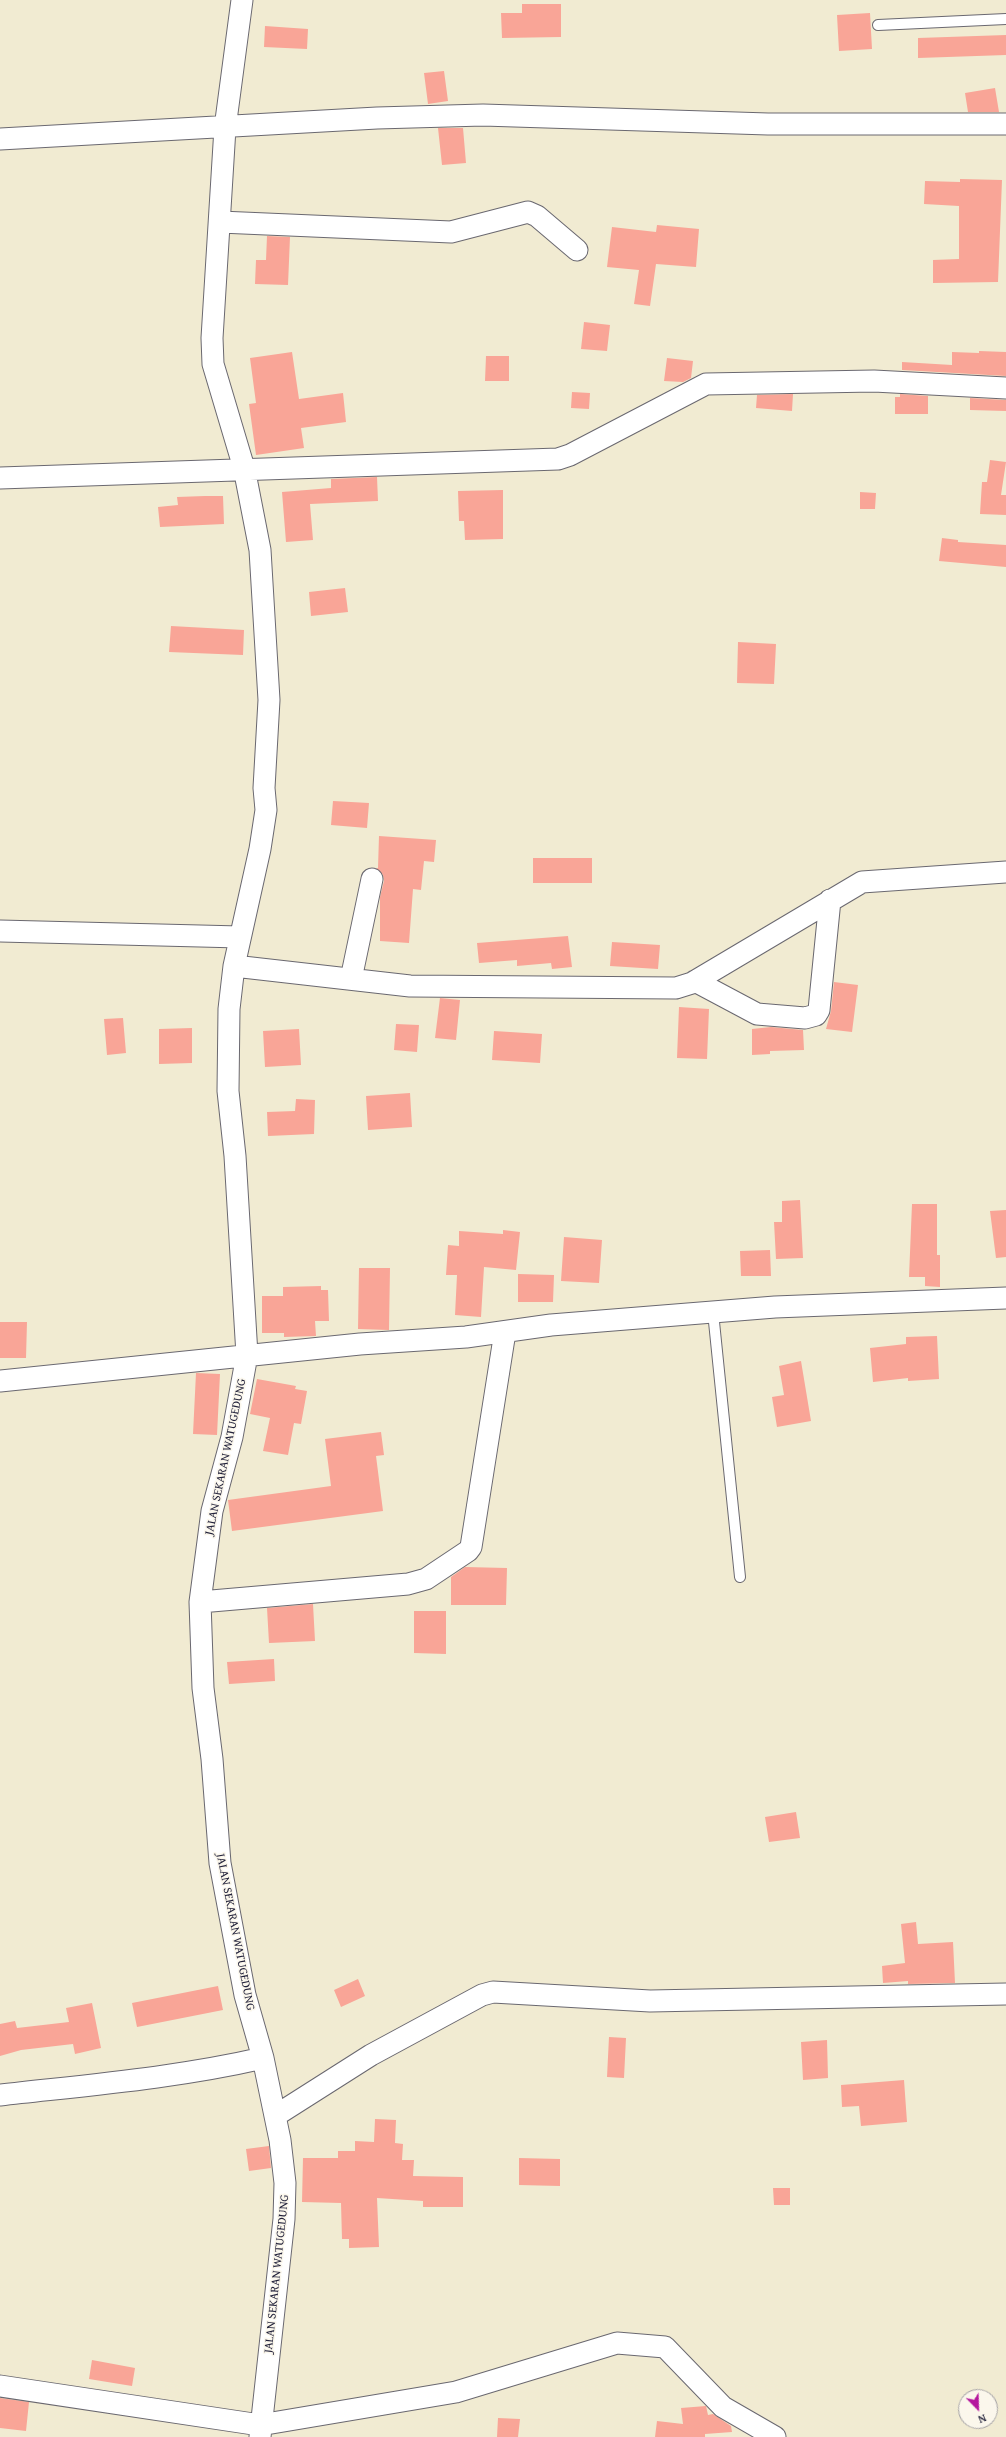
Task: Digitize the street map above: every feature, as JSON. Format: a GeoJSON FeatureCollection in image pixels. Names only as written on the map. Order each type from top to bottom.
{"type":"FeatureCollection","features":[{"type":"Feature","properties":{"kind":"street","name":"JALAN SEKARAN WATUGEDUNG"},"geometry":{"type":"LineString","coordinates":[[242,0],[225,128],[212,338],[213,364],[244,468],[260,550],[269,700],[264,788],[266,810],[260,849],[234,966],[229,1009],[228,1091],[235,1156],[247,1355],[232,1437],[212,1511],[200,1602],[203,1688],[212,1759],[220,1863],[245,1995],[263,2058],[275,2116],[286,2183],[284,2219],[260,2431]]}},
{"type":"Feature","properties":{"kind":"street"},"geometry":{"type":"LineString","coordinates":[[0,139],[225,128],[377,118],[483,115],[768,124],[1006,124]]}},
{"type":"Feature","properties":{"kind":"street"},"geometry":{"type":"LineString","coordinates":[[220,222],[451,232],[528,212],[537,216],[577,250]]}},
{"type":"Feature","properties":{"kind":"street"},"geometry":{"type":"LineString","coordinates":[[0,478],[244,468],[558,459],[570,455],[706,384],[874,381],[1006,388]]}},
{"type":"Feature","properties":{"kind":"street"},"geometry":{"type":"LineString","coordinates":[[234,966],[410,986],[676,988],[695,981],[862,882],[1006,872]]}},
{"type":"Feature","properties":{"kind":"street"},"geometry":{"type":"LineString","coordinates":[[351,979],[372,879]]}},
{"type":"Feature","properties":{"kind":"street"},"geometry":{"type":"LineString","coordinates":[[695,981],[757,1014],[805,1018],[816,1015],[819,1010],[830,900]]}},
{"type":"Feature","properties":{"kind":"street"},"geometry":{"type":"LineString","coordinates":[[0,931],[240,938]]}},
{"type":"Feature","properties":{"kind":"street"},"geometry":{"type":"LineString","coordinates":[[0,1381],[247,1355],[505,1332],[551,1325],[775,1307],[1006,1298]]}},
{"type":"Feature","properties":{"kind":"street"},"geometry":{"type":"LineString","coordinates":[[200,1602],[408,1584],[426,1579],[468,1551],[471,1547],[505,1332]]}},
{"type":"Feature","properties":{"kind":"street"},"geometry":{"type":"LineString","coordinates":[[275,2116],[371,2055],[482,1995],[493,1992],[650,2001],[1006,1994]]}},
{"type":"Feature","properties":{"kind":"street"},"geometry":{"type":"LineString","coordinates":[[0,2095],[144,2079],[213,2069],[263,2058]]}},
{"type":"Feature","properties":{"kind":"street"},"geometry":{"type":"LineString","coordinates":[[0,2386],[260,2431],[456,2392],[617,2343],[665,2347],[723,2407],[776,2437]]}},
{"type":"Feature","properties":{"kind":"lane"},"geometry":{"type":"LineString","coordinates":[[878,25],[1006,19]]}},
{"type":"Feature","properties":{"kind":"lane"},"geometry":{"type":"LineString","coordinates":[[712,1312],[740,1577]]}},
{"type":"Feature","properties":{"kind":"building"},"geometry":{"type":"Polygon","coordinates":[[[522,4],[561,4],[561,37],[502,38],[501,13],[522,13],[522,4]]]}},
{"type":"Feature","properties":{"kind":"building"},"geometry":{"type":"Polygon","coordinates":[[[870,13],[872,49],[839,51],[837,15],[870,13]]]}},
{"type":"Feature","properties":{"kind":"building"},"geometry":{"type":"Polygon","coordinates":[[[265,26],[308,29],[307,49],[264,47],[265,26]]]}},
{"type":"Feature","properties":{"kind":"building"},"geometry":{"type":"Polygon","coordinates":[[[1006,35],[1006,55],[918,58],[918,38],[1006,35]]]}},
{"type":"Feature","properties":{"kind":"building"},"geometry":{"type":"Polygon","coordinates":[[[444,71],[448,101],[428,104],[424,73],[444,71]]]}},
{"type":"Feature","properties":{"kind":"building"},"geometry":{"type":"Polygon","coordinates":[[[995,88],[999,112],[968,112],[965,93],[995,88]]]}},
{"type":"Feature","properties":{"kind":"building"},"geometry":{"type":"Polygon","coordinates":[[[438,128],[463,128],[466,163],[442,165],[438,128]]]}},
{"type":"Feature","properties":{"kind":"building"},"geometry":{"type":"Polygon","coordinates":[[[960,179],[1002,180],[998,282],[933,283],[933,260],[959,259],[959,206],[924,204],[925,181],[960,182],[960,179]]]}},
{"type":"Feature","properties":{"kind":"building"},"geometry":{"type":"Polygon","coordinates":[[[657,225],[699,229],[696,267],[656,264],[650,306],[634,304],[639,270],[607,267],[612,227],[656,232],[657,225]]]}},
{"type":"Feature","properties":{"kind":"building"},"geometry":{"type":"Polygon","coordinates":[[[267,236],[290,237],[288,285],[255,284],[256,260],[266,260],[267,236]]]}},
{"type":"Feature","properties":{"kind":"building"},"geometry":{"type":"Polygon","coordinates":[[[584,322],[610,325],[607,351],[581,349],[584,322]]]}},
{"type":"Feature","properties":{"kind":"building"},"geometry":{"type":"Polygon","coordinates":[[[979,351],[1006,352],[1006,376],[902,370],[902,362],[952,365],[952,352],[979,353],[979,351]]]}},
{"type":"Feature","properties":{"kind":"building"},"geometry":{"type":"Polygon","coordinates":[[[292,352],[299,399],[343,393],[346,422],[301,428],[304,448],[256,455],[249,404],[256,403],[250,358],[292,352]]]}},
{"type":"Feature","properties":{"kind":"building"},"geometry":{"type":"Polygon","coordinates":[[[486,356],[509,356],[509,381],[485,381],[486,356]]]}},
{"type":"Feature","properties":{"kind":"building"},"geometry":{"type":"Polygon","coordinates":[[[667,358],[693,361],[691,378],[683,382],[664,381],[667,358]]]}},
{"type":"Feature","properties":{"kind":"building"},"geometry":{"type":"Polygon","coordinates":[[[572,392],[590,393],[589,409],[571,408],[572,392]]]}},
{"type":"Feature","properties":{"kind":"building"},"geometry":{"type":"Polygon","coordinates":[[[793,394],[792,411],[756,408],[757,395],[793,394]]]}},
{"type":"Feature","properties":{"kind":"building"},"geometry":{"type":"Polygon","coordinates":[[[900,394],[928,396],[928,414],[895,414],[895,397],[900,397],[900,394]]]}},
{"type":"Feature","properties":{"kind":"building"},"geometry":{"type":"Polygon","coordinates":[[[970,398],[1006,400],[1006,411],[970,410],[970,398]]]}},
{"type":"Feature","properties":{"kind":"building"},"geometry":{"type":"Polygon","coordinates":[[[990,460],[1006,462],[1001,495],[1006,495],[1006,515],[980,514],[982,482],[987,482],[990,460]]]}},
{"type":"Feature","properties":{"kind":"building"},"geometry":{"type":"Polygon","coordinates":[[[377,477],[378,501],[310,504],[313,540],[286,542],[282,492],[331,488],[331,479],[377,477]]]}},
{"type":"Feature","properties":{"kind":"building"},"geometry":{"type":"Polygon","coordinates":[[[503,490],[503,539],[465,540],[464,521],[459,521],[458,491],[503,490]]]}},
{"type":"Feature","properties":{"kind":"building"},"geometry":{"type":"Polygon","coordinates":[[[860,492],[876,493],[875,509],[860,509],[860,492]]]}},
{"type":"Feature","properties":{"kind":"building"},"geometry":{"type":"Polygon","coordinates":[[[223,496],[224,524],[160,527],[158,507],[178,505],[177,497],[223,496]]]}},
{"type":"Feature","properties":{"kind":"building"},"geometry":{"type":"Polygon","coordinates":[[[942,538],[958,540],[958,542],[1006,545],[1006,567],[939,561],[942,538]]]}},
{"type":"Feature","properties":{"kind":"building"},"geometry":{"type":"Polygon","coordinates":[[[345,588],[348,612],[311,616],[309,592],[345,588]]]}},
{"type":"Feature","properties":{"kind":"building"},"geometry":{"type":"Polygon","coordinates":[[[171,626],[244,630],[243,655],[169,652],[171,626]]]}},
{"type":"Feature","properties":{"kind":"building"},"geometry":{"type":"Polygon","coordinates":[[[738,642],[776,644],[774,684],[737,683],[738,642]]]}},
{"type":"Feature","properties":{"kind":"building"},"geometry":{"type":"Polygon","coordinates":[[[333,801],[369,803],[367,828],[331,825],[333,801]]]}},
{"type":"Feature","properties":{"kind":"building"},"geometry":{"type":"Polygon","coordinates":[[[379,836],[436,840],[434,862],[424,861],[421,890],[413,889],[409,943],[380,941],[380,897],[384,881],[383,875],[376,868],[378,868],[379,836]]]}},
{"type":"Feature","properties":{"kind":"building"},"geometry":{"type":"Polygon","coordinates":[[[533,858],[592,858],[592,883],[533,883],[533,858]]]}},
{"type":"Feature","properties":{"kind":"building"},"geometry":{"type":"Polygon","coordinates":[[[568,936],[572,967],[552,969],[551,963],[517,966],[517,960],[479,963],[477,943],[568,936]]]}},
{"type":"Feature","properties":{"kind":"building"},"geometry":{"type":"Polygon","coordinates":[[[612,942],[660,945],[658,969],[610,966],[612,942]]]}},
{"type":"Feature","properties":{"kind":"building"},"geometry":{"type":"Polygon","coordinates":[[[834,982],[858,985],[852,1032],[826,1029],[831,1011],[834,982]]]}},
{"type":"Feature","properties":{"kind":"building"},"geometry":{"type":"Polygon","coordinates":[[[440,998],[460,1000],[456,1040],[435,1038],[440,998]]]}},
{"type":"Feature","properties":{"kind":"building"},"geometry":{"type":"Polygon","coordinates":[[[679,1007],[709,1009],[707,1059],[677,1058],[679,1007]]]}},
{"type":"Feature","properties":{"kind":"building"},"geometry":{"type":"Polygon","coordinates":[[[123,1018],[126,1053],[107,1055],[104,1019],[123,1018]]]}},
{"type":"Feature","properties":{"kind":"building"},"geometry":{"type":"Polygon","coordinates":[[[396,1024],[419,1025],[417,1052],[394,1050],[396,1024]]]}},
{"type":"Feature","properties":{"kind":"building"},"geometry":{"type":"Polygon","coordinates":[[[771,1027],[803,1030],[804,1050],[770,1051],[770,1054],[752,1055],[752,1029],[771,1027]]]}},
{"type":"Feature","properties":{"kind":"building"},"geometry":{"type":"Polygon","coordinates":[[[192,1028],[192,1063],[159,1064],[159,1029],[192,1028]]]}},
{"type":"Feature","properties":{"kind":"building"},"geometry":{"type":"Polygon","coordinates":[[[299,1029],[301,1065],[265,1067],[263,1031],[299,1029]]]}},
{"type":"Feature","properties":{"kind":"building"},"geometry":{"type":"Polygon","coordinates":[[[494,1031],[542,1034],[540,1063],[492,1060],[494,1031]]]}},
{"type":"Feature","properties":{"kind":"building"},"geometry":{"type":"Polygon","coordinates":[[[410,1093],[412,1127],[368,1130],[366,1096],[410,1093]]]}},
{"type":"Feature","properties":{"kind":"building"},"geometry":{"type":"Polygon","coordinates":[[[296,1099],[315,1100],[314,1134],[268,1136],[267,1112],[295,1111],[296,1099]]]}},
{"type":"Feature","properties":{"kind":"building"},"geometry":{"type":"Polygon","coordinates":[[[800,1200],[803,1258],[776,1259],[774,1222],[782,1222],[782,1201],[800,1200]]]}},
{"type":"Feature","properties":{"kind":"building"},"geometry":{"type":"Polygon","coordinates":[[[912,1204],[937,1204],[937,1255],[940,1255],[940,1287],[925,1286],[925,1277],[909,1277],[912,1204]]]}},
{"type":"Feature","properties":{"kind":"building"},"geometry":{"type":"Polygon","coordinates":[[[1006,1210],[1006,1257],[996,1258],[990,1211],[1006,1210]]]}},
{"type":"Feature","properties":{"kind":"building"},"geometry":{"type":"Polygon","coordinates":[[[503,1230],[520,1232],[516,1270],[484,1267],[481,1317],[455,1315],[457,1275],[446,1275],[448,1245],[459,1246],[459,1231],[503,1234],[503,1230]]]}},
{"type":"Feature","properties":{"kind":"building"},"geometry":{"type":"Polygon","coordinates":[[[564,1237],[602,1240],[599,1283],[561,1281],[564,1237]]]}},
{"type":"Feature","properties":{"kind":"building"},"geometry":{"type":"Polygon","coordinates":[[[770,1250],[771,1276],[741,1276],[740,1251],[770,1250]]]}},
{"type":"Feature","properties":{"kind":"building"},"geometry":{"type":"Polygon","coordinates":[[[359,1268],[390,1268],[389,1330],[358,1329],[359,1268]]]}},
{"type":"Feature","properties":{"kind":"building"},"geometry":{"type":"Polygon","coordinates":[[[518,1274],[554,1275],[553,1302],[518,1302],[518,1274]]]}},
{"type":"Feature","properties":{"kind":"building"},"geometry":{"type":"Polygon","coordinates":[[[321,1286],[321,1290],[328,1290],[329,1321],[315,1321],[316,1336],[284,1337],[284,1333],[262,1333],[262,1296],[283,1296],[283,1287],[321,1286]]]}},
{"type":"Feature","properties":{"kind":"building"},"geometry":{"type":"Polygon","coordinates":[[[0,1322],[27,1322],[26,1358],[0,1358],[0,1322]]]}},
{"type":"Feature","properties":{"kind":"building"},"geometry":{"type":"Polygon","coordinates":[[[937,1336],[939,1379],[908,1381],[908,1378],[873,1382],[870,1348],[906,1344],[906,1337],[937,1336]]]}},
{"type":"Feature","properties":{"kind":"building"},"geometry":{"type":"Polygon","coordinates":[[[801,1361],[811,1421],[777,1427],[772,1397],[784,1395],[779,1366],[801,1361]]]}},
{"type":"Feature","properties":{"kind":"building"},"geometry":{"type":"Polygon","coordinates":[[[196,1373],[220,1374],[217,1435],[193,1434],[196,1373]]]}},
{"type":"Feature","properties":{"kind":"building"},"geometry":{"type":"Polygon","coordinates":[[[257,1379],[296,1386],[295,1389],[307,1391],[301,1424],[294,1423],[288,1455],[263,1451],[270,1418],[250,1414],[257,1379]]]}},
{"type":"Feature","properties":{"kind":"building"},"geometry":{"type":"Polygon","coordinates":[[[381,1432],[384,1455],[376,1456],[383,1511],[232,1531],[228,1500],[331,1486],[325,1439],[381,1432]]]}},
{"type":"Feature","properties":{"kind":"building"},"geometry":{"type":"Polygon","coordinates":[[[465,1567],[507,1568],[506,1605],[451,1605],[451,1577],[465,1567]]]}},
{"type":"Feature","properties":{"kind":"building"},"geometry":{"type":"Polygon","coordinates":[[[313,1604],[315,1641],[269,1643],[267,1608],[313,1604]]]}},
{"type":"Feature","properties":{"kind":"building"},"geometry":{"type":"Polygon","coordinates":[[[414,1611],[446,1611],[446,1654],[414,1653],[414,1611]]]}},
{"type":"Feature","properties":{"kind":"building"},"geometry":{"type":"Polygon","coordinates":[[[274,1659],[275,1681],[229,1684],[227,1662],[274,1659]]]}},
{"type":"Feature","properties":{"kind":"building"},"geometry":{"type":"Polygon","coordinates":[[[796,1812],[800,1838],[769,1842],[765,1817],[796,1812]]]}},
{"type":"Feature","properties":{"kind":"building"},"geometry":{"type":"Polygon","coordinates":[[[916,1922],[918,1944],[953,1942],[955,1983],[908,1984],[908,1981],[883,1983],[882,1966],[905,1963],[901,1924],[916,1922]]]}},
{"type":"Feature","properties":{"kind":"building"},"geometry":{"type":"Polygon","coordinates":[[[358,1979],[365,1996],[341,2007],[334,1990],[358,1979]]]}},
{"type":"Feature","properties":{"kind":"building"},"geometry":{"type":"Polygon","coordinates":[[[218,1986],[223,2010],[137,2027],[132,2003],[218,1986]]]}},
{"type":"Feature","properties":{"kind":"building"},"geometry":{"type":"Polygon","coordinates":[[[92,2003],[101,2048],[75,2054],[73,2044],[21,2050],[0,2056],[0,2024],[15,2021],[17,2028],[69,2022],[66,2008],[92,2003]]]}},
{"type":"Feature","properties":{"kind":"building"},"geometry":{"type":"Polygon","coordinates":[[[609,2037],[626,2038],[624,2078],[607,2077],[609,2037]]]}},
{"type":"Feature","properties":{"kind":"building"},"geometry":{"type":"Polygon","coordinates":[[[827,2040],[828,2078],[803,2080],[801,2042],[827,2040]]]}},
{"type":"Feature","properties":{"kind":"building"},"geometry":{"type":"Polygon","coordinates":[[[904,2080],[907,2122],[861,2126],[859,2106],[842,2107],[841,2085],[904,2080]]]}},
{"type":"Feature","properties":{"kind":"building"},"geometry":{"type":"Polygon","coordinates":[[[375,2119],[396,2120],[395,2143],[403,2144],[402,2160],[414,2160],[413,2176],[463,2177],[463,2207],[423,2207],[423,2201],[377,2198],[379,2247],[349,2248],[349,2239],[342,2239],[341,2203],[302,2202],[303,2158],[338,2158],[338,2151],[355,2151],[355,2141],[374,2142],[375,2119]]]}},
{"type":"Feature","properties":{"kind":"building"},"geometry":{"type":"Polygon","coordinates":[[[269,2146],[271,2168],[249,2171],[246,2149],[269,2146]]]}},
{"type":"Feature","properties":{"kind":"building"},"geometry":{"type":"Polygon","coordinates":[[[519,2158],[560,2159],[560,2186],[519,2185],[519,2158]]]}},
{"type":"Feature","properties":{"kind":"building"},"geometry":{"type":"Polygon","coordinates":[[[773,2188],[790,2188],[790,2205],[774,2205],[773,2188]]]}},
{"type":"Feature","properties":{"kind":"building"},"geometry":{"type":"Polygon","coordinates":[[[92,2360],[135,2368],[132,2386],[89,2379],[92,2360]]]}},
{"type":"Feature","properties":{"kind":"building"},"geometry":{"type":"Polygon","coordinates":[[[0,2398],[29,2402],[26,2431],[0,2428],[0,2398]]]}},
{"type":"Feature","properties":{"kind":"building"},"geometry":{"type":"Polygon","coordinates":[[[706,2406],[708,2415],[713,2414],[731,2426],[732,2432],[705,2434],[705,2437],[655,2437],[657,2421],[683,2424],[681,2408],[706,2406]]]}},
{"type":"Feature","properties":{"kind":"building"},"geometry":{"type":"Polygon","coordinates":[[[498,2418],[520,2419],[518,2437],[497,2437],[498,2418]]]}}]}
